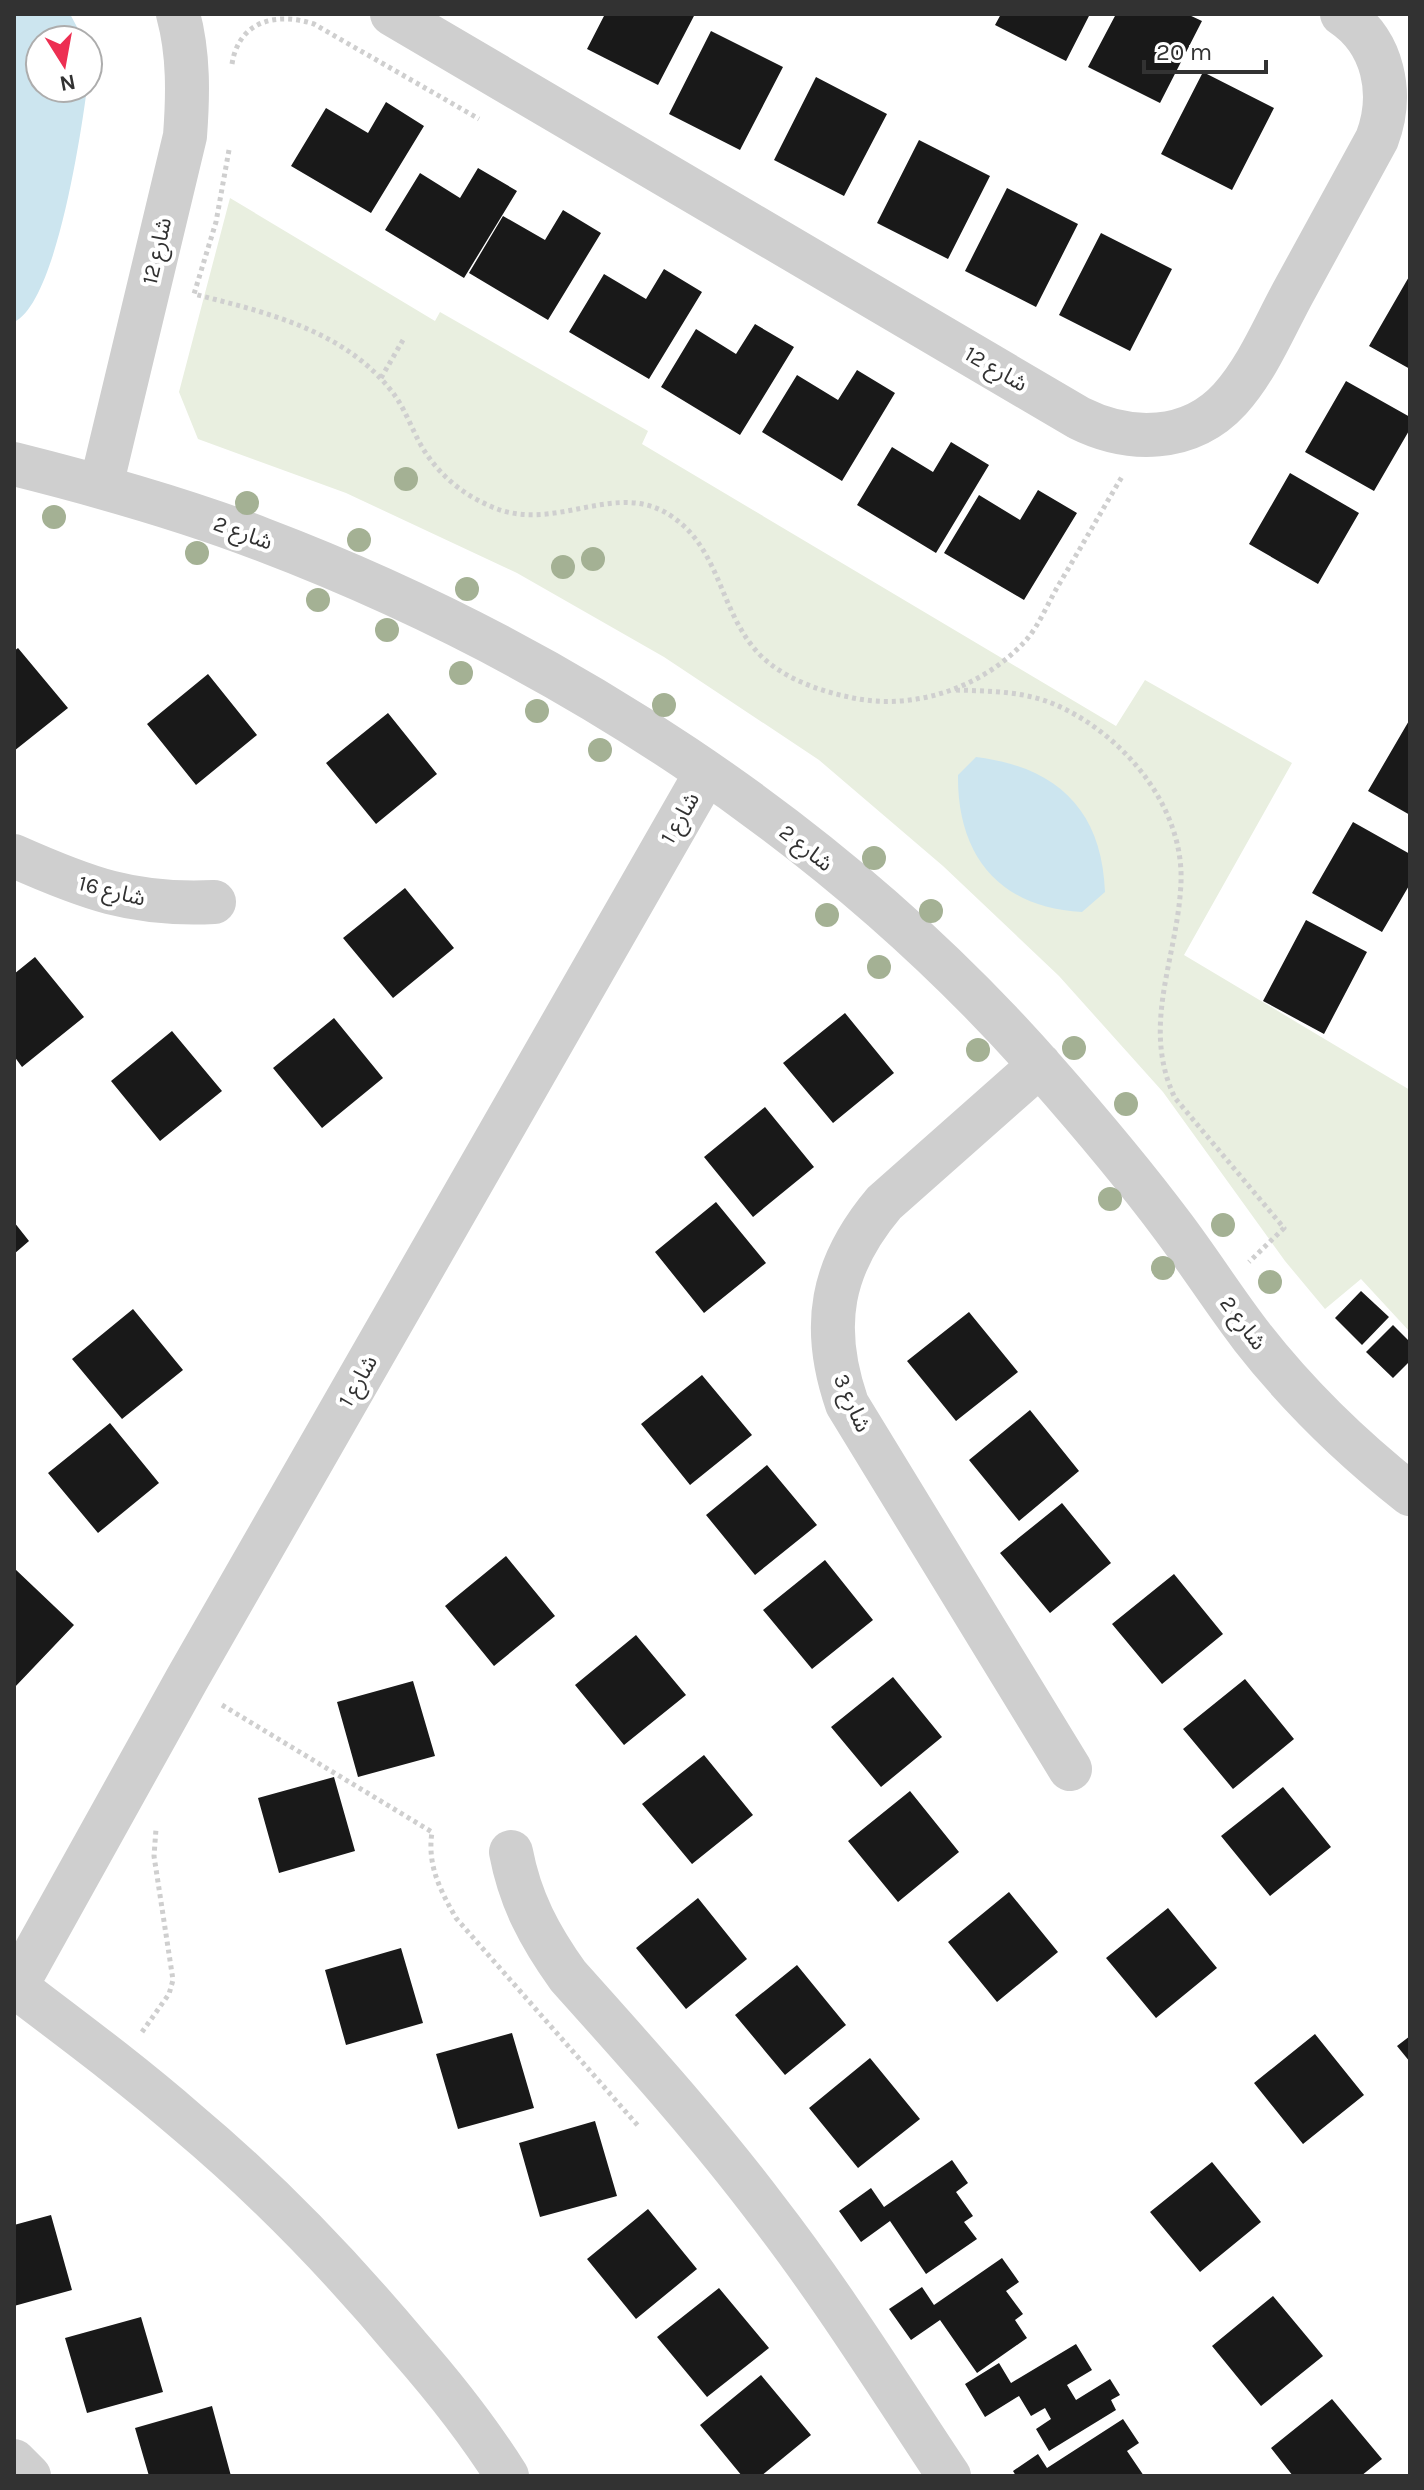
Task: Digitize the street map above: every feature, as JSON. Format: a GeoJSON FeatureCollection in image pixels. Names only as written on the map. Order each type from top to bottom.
{"type":"FeatureCollection","features":[{"type":"Feature","properties":{"kind":"street","name":"شارع 12"},"geometry":{"type":"LineString","coordinates":[[101,486],[185,136],[188,98],[186,59],[178,14]]}},
{"type":"Feature","properties":{"kind":"street","name":"شارع 12"},"geometry":{"type":"LineString","coordinates":[[392,14],[1079,418],[1100,428],[1145,436],[1168,434],[1190,427],[1211,415],[1236,391],[1377,139],[1384,121],[1386,102],[1381,65],[1362,31],[1342,14]]}},
{"type":"Feature","properties":{"kind":"street","name":"شارع 2"},"geometry":{"type":"LineString","coordinates":[[14,464],[101,486],[261,539],[416,605],[565,683],[706,773],[847,879],[977,998],[1040,1065],[1132,1173],[1218,1291],[1294,1386],[1335,1429],[1410,1494]]}},
{"type":"Feature","properties":{"kind":"street","name":"شارع 1"},"geometry":{"type":"LineString","coordinates":[[15,1989],[187,1679],[706,773]]}},
{"type":"Feature","properties":{"kind":"street","name":"شارع 16"},"geometry":{"type":"LineString","coordinates":[[14,856],[105,893],[177,904],[214,902]]}},
{"type":"Feature","properties":{"kind":"street","name":"شارع 3"},"geometry":{"type":"LineString","coordinates":[[1040,1065],[884,1203],[864,1227],[848,1254],[838,1283],[832,1313],[832,1344],[837,1375],[855,1417],[1070,1769]]}},
{"type":"Feature","properties":{"kind":"street"},"geometry":{"type":"LineString","coordinates":[[511,1852],[516,1880],[526,1906],[552,1954],[686,2108],[766,2208],[812,2270],[949,2476]]}},
{"type":"Feature","properties":{"kind":"street"},"geometry":{"type":"LineString","coordinates":[[15,1989],[119,2065],[189,2122],[319,2246],[438,2380],[507,2476]]}},
{"type":"Feature","properties":{"kind":"street"},"geometry":{"type":"LineString","coordinates":[[14,2461],[29,2476]]}},
{"type":"Feature","properties":{"kind":"path"},"geometry":{"type":"LineString","coordinates":[[231,74],[237,43],[249,31],[272,20],[298,19],[314,24],[487,124]]}},
{"type":"Feature","properties":{"kind":"path"},"geometry":{"type":"LineString","coordinates":[[230,144],[216,222],[194,294],[291,321],[320,334],[365,364],[392,391],[424,450],[441,474],[465,494],[493,508],[523,516],[553,515],[631,501],[664,510],[691,530],[709,558],[732,611],[753,647],[782,671],[822,691],[866,701],[911,700],[955,690],[1018,693],[1047,701],[1074,714],[1099,729],[1122,749],[1157,796],[1169,822],[1181,879],[1159,1035],[1165,1076],[1175,1098],[1190,1118],[1284,1228],[1218,1291]]}},
{"type":"Feature","properties":{"kind":"path"},"geometry":{"type":"LineString","coordinates":[[381,378],[403,340]]}},
{"type":"Feature","properties":{"kind":"path"},"geometry":{"type":"LineString","coordinates":[[955,690],[995,668],[1028,638],[1145,436]]}},
{"type":"Feature","properties":{"kind":"path"},"geometry":{"type":"LineString","coordinates":[[214,1717],[222,1704],[432,1832],[431,1864],[436,1881],[456,1918],[649,2138]]}},
{"type":"Feature","properties":{"kind":"path"},"geometry":{"type":"LineString","coordinates":[[119,2065],[169,1994],[173,1980],[154,1856],[156,1824]]}},
{"type":"Feature","properties":{"kind":"green space"},"geometry":{"type":"Polygon","coordinates":[[[230,198],[435,321],[440,312],[648,431],[642,444],[1116,726],[1145,680],[1292,763],[1184,955],[1410,1090],[1410,1332],[1361,1279],[1325,1309],[1285,1261],[1163,1092],[1059,976],[943,866],[819,760],[664,657],[517,573],[346,493],[198,439],[179,392],[230,198]]]}},
{"type":"Feature","properties":{"kind":"water"},"geometry":{"type":"Polygon","coordinates":[[[14,14],[70,14],[75,24],[24,24],[24,104],[85,104],[72,177],[54,252],[29,308],[14,322],[14,14]]]}},
{"type":"Feature","properties":{"kind":"water"},"geometry":{"type":"Polygon","coordinates":[[[976,757],[1004,762],[1051,782],[1084,815],[1095,837],[1105,892],[1082,912],[1053,908],[1028,900],[1006,888],[975,853],[965,830],[958,775],[976,757]]]}},
{"type":"Feature","properties":{"kind":"building"},"geometry":{"type":"Polygon","coordinates":[[[605,14],[695,14],[658,85],[587,49],[605,14]]]}},
{"type":"Feature","properties":{"kind":"building"},"geometry":{"type":"Polygon","coordinates":[[[1001,14],[1090,14],[1066,61],[995,25],[1001,14]]]}},
{"type":"Feature","properties":{"kind":"building"},"geometry":{"type":"Polygon","coordinates":[[[1116,14],[1187,14],[1202,21],[1160,103],[1088,67],[1116,14]]]}},
{"type":"Feature","properties":{"kind":"building"},"geometry":{"type":"Polygon","coordinates":[[[711,31],[783,67],[740,150],[669,114],[711,31]]]}},
{"type":"Feature","properties":{"kind":"building"},"geometry":{"type":"Polygon","coordinates":[[[1203,72],[1274,108],[1232,190],[1161,154],[1203,72]]]}},
{"type":"Feature","properties":{"kind":"building"},"geometry":{"type":"Polygon","coordinates":[[[816,77],[887,114],[844,196],[774,160],[816,77]]]}},
{"type":"Feature","properties":{"kind":"building"},"geometry":{"type":"Polygon","coordinates":[[[386,102],[424,126],[371,213],[291,166],[326,108],[368,133],[386,102]]]}},
{"type":"Feature","properties":{"kind":"building"},"geometry":{"type":"Polygon","coordinates":[[[919,140],[990,176],[948,259],[877,223],[919,140]]]}},
{"type":"Feature","properties":{"kind":"building"},"geometry":{"type":"Polygon","coordinates":[[[478,168],[517,191],[464,278],[385,230],[420,173],[460,198],[478,168]]]}},
{"type":"Feature","properties":{"kind":"building"},"geometry":{"type":"Polygon","coordinates":[[[1007,188],[1078,224],[1036,307],[965,271],[1007,188]]]}},
{"type":"Feature","properties":{"kind":"building"},"geometry":{"type":"Polygon","coordinates":[[[563,210],[601,233],[548,320],[469,273],[503,216],[545,240],[563,210]]]}},
{"type":"Feature","properties":{"kind":"building"},"geometry":{"type":"Polygon","coordinates":[[[1101,233],[1172,269],[1130,351],[1059,315],[1101,233]]]}},
{"type":"Feature","properties":{"kind":"building"},"geometry":{"type":"Polygon","coordinates":[[[664,269],[702,292],[649,379],[569,332],[604,274],[646,299],[664,269]]]}},
{"type":"Feature","properties":{"kind":"building"},"geometry":{"type":"Polygon","coordinates":[[[1410,275],[1410,369],[1369,346],[1410,275]]]}},
{"type":"Feature","properties":{"kind":"building"},"geometry":{"type":"Polygon","coordinates":[[[755,324],[794,347],[740,435],[661,387],[696,329],[736,354],[755,324]]]}},
{"type":"Feature","properties":{"kind":"building"},"geometry":{"type":"Polygon","coordinates":[[[857,370],[895,393],[842,481],[762,432],[797,375],[838,400],[857,370]]]}},
{"type":"Feature","properties":{"kind":"building"},"geometry":{"type":"Polygon","coordinates":[[[1346,381],[1410,417],[1410,429],[1374,491],[1305,452],[1346,381]]]}},
{"type":"Feature","properties":{"kind":"building"},"geometry":{"type":"Polygon","coordinates":[[[951,442],[989,465],[936,553],[857,505],[892,447],[933,472],[951,442]]]}},
{"type":"Feature","properties":{"kind":"building"},"geometry":{"type":"Polygon","coordinates":[[[1290,473],[1359,513],[1318,584],[1249,544],[1290,473]]]}},
{"type":"Feature","properties":{"kind":"building"},"geometry":{"type":"Polygon","coordinates":[[[1038,490],[1077,513],[1024,600],[944,553],[979,495],[1020,520],[1038,490]]]}},
{"type":"Feature","properties":{"kind":"building"},"geometry":{"type":"Polygon","coordinates":[[[18,648],[68,708],[14,751],[14,651],[18,648]]]}},
{"type":"Feature","properties":{"kind":"building"},"geometry":{"type":"Polygon","coordinates":[[[208,674],[257,735],[196,785],[147,724],[208,674]]]}},
{"type":"Feature","properties":{"kind":"building"},"geometry":{"type":"Polygon","coordinates":[[[388,713],[437,774],[376,824],[326,763],[388,713]]]}},
{"type":"Feature","properties":{"kind":"building"},"geometry":{"type":"Polygon","coordinates":[[[1410,719],[1410,815],[1368,791],[1410,719]]]}},
{"type":"Feature","properties":{"kind":"building"},"geometry":{"type":"Polygon","coordinates":[[[1353,822],[1410,854],[1410,884],[1382,932],[1312,893],[1353,822]]]}},
{"type":"Feature","properties":{"kind":"building"},"geometry":{"type":"Polygon","coordinates":[[[405,888],[454,948],[393,998],[343,938],[405,888]]]}},
{"type":"Feature","properties":{"kind":"building"},"geometry":{"type":"Polygon","coordinates":[[[1306,920],[1367,952],[1324,1034],[1263,1001],[1306,920]]]}},
{"type":"Feature","properties":{"kind":"building"},"geometry":{"type":"Polygon","coordinates":[[[35,957],[84,1017],[22,1067],[14,1056],[14,974],[35,957]]]}},
{"type":"Feature","properties":{"kind":"building"},"geometry":{"type":"Polygon","coordinates":[[[845,1013],[894,1073],[833,1123],[783,1063],[845,1013]]]}},
{"type":"Feature","properties":{"kind":"building"},"geometry":{"type":"Polygon","coordinates":[[[334,1018],[383,1078],[322,1128],[273,1068],[334,1018]]]}},
{"type":"Feature","properties":{"kind":"building"},"geometry":{"type":"Polygon","coordinates":[[[172,1031],[222,1091],[160,1141],[111,1081],[172,1031]]]}},
{"type":"Feature","properties":{"kind":"building"},"geometry":{"type":"Polygon","coordinates":[[[765,1107],[814,1167],[753,1217],[704,1157],[765,1107]]]}},
{"type":"Feature","properties":{"kind":"building"},"geometry":{"type":"Polygon","coordinates":[[[716,1202],[766,1263],[704,1313],[655,1252],[716,1202]]]}},
{"type":"Feature","properties":{"kind":"building"},"geometry":{"type":"Polygon","coordinates":[[[14,1222],[29,1241],[14,1254],[14,1222]]]}},
{"type":"Feature","properties":{"kind":"building"},"geometry":{"type":"Polygon","coordinates":[[[1361,1291],[1389,1317],[1362,1345],[1335,1318],[1361,1291]]]}},
{"type":"Feature","properties":{"kind":"building"},"geometry":{"type":"Polygon","coordinates":[[[133,1309],[183,1370],[122,1419],[72,1359],[133,1309]]]}},
{"type":"Feature","properties":{"kind":"building"},"geometry":{"type":"Polygon","coordinates":[[[969,1312],[1018,1372],[956,1421],[907,1361],[969,1312]]]}},
{"type":"Feature","properties":{"kind":"building"},"geometry":{"type":"Polygon","coordinates":[[[1393,1325],[1410,1342],[1410,1361],[1393,1378],[1366,1352],[1393,1325]]]}},
{"type":"Feature","properties":{"kind":"building"},"geometry":{"type":"Polygon","coordinates":[[[702,1375],[752,1435],[690,1485],[641,1424],[702,1375]]]}},
{"type":"Feature","properties":{"kind":"building"},"geometry":{"type":"Polygon","coordinates":[[[1030,1410],[1079,1471],[1019,1521],[969,1460],[1030,1410]]]}},
{"type":"Feature","properties":{"kind":"building"},"geometry":{"type":"Polygon","coordinates":[[[110,1423],[159,1483],[98,1533],[48,1473],[110,1423]]]}},
{"type":"Feature","properties":{"kind":"building"},"geometry":{"type":"Polygon","coordinates":[[[767,1465],[817,1525],[755,1575],[706,1515],[767,1465]]]}},
{"type":"Feature","properties":{"kind":"building"},"geometry":{"type":"Polygon","coordinates":[[[1062,1503],[1111,1563],[1050,1613],[1000,1553],[1062,1503]]]}},
{"type":"Feature","properties":{"kind":"building"},"geometry":{"type":"Polygon","coordinates":[[[506,1556],[555,1616],[494,1666],[445,1606],[506,1556]]]}},
{"type":"Feature","properties":{"kind":"building"},"geometry":{"type":"Polygon","coordinates":[[[825,1560],[873,1620],[812,1669],[763,1610],[825,1560]]]}},
{"type":"Feature","properties":{"kind":"building"},"geometry":{"type":"Polygon","coordinates":[[[14,1568],[74,1625],[14,1688],[14,1568]]]}},
{"type":"Feature","properties":{"kind":"building"},"geometry":{"type":"Polygon","coordinates":[[[1174,1574],[1223,1634],[1162,1684],[1112,1624],[1174,1574]]]}},
{"type":"Feature","properties":{"kind":"building"},"geometry":{"type":"Polygon","coordinates":[[[636,1635],[686,1695],[624,1745],[575,1685],[636,1635]]]}},
{"type":"Feature","properties":{"kind":"building"},"geometry":{"type":"Polygon","coordinates":[[[893,1677],[942,1737],[881,1787],[831,1727],[893,1677]]]}},
{"type":"Feature","properties":{"kind":"building"},"geometry":{"type":"Polygon","coordinates":[[[1245,1679],[1294,1739],[1233,1789],[1183,1729],[1245,1679]]]}},
{"type":"Feature","properties":{"kind":"building"},"geometry":{"type":"Polygon","coordinates":[[[413,1681],[435,1756],[358,1777],[337,1702],[413,1681]]]}},
{"type":"Feature","properties":{"kind":"building"},"geometry":{"type":"Polygon","coordinates":[[[704,1755],[753,1815],[692,1864],[642,1804],[704,1755]]]}},
{"type":"Feature","properties":{"kind":"building"},"geometry":{"type":"Polygon","coordinates":[[[334,1777],[355,1851],[279,1873],[258,1798],[334,1777]]]}},
{"type":"Feature","properties":{"kind":"building"},"geometry":{"type":"Polygon","coordinates":[[[1283,1787],[1331,1847],[1270,1896],[1221,1836],[1283,1787]]]}},
{"type":"Feature","properties":{"kind":"building"},"geometry":{"type":"Polygon","coordinates":[[[910,1791],[959,1852],[898,1902],[848,1841],[910,1791]]]}},
{"type":"Feature","properties":{"kind":"building"},"geometry":{"type":"Polygon","coordinates":[[[1009,1892],[1058,1952],[997,2002],[948,1942],[1009,1892]]]}},
{"type":"Feature","properties":{"kind":"building"},"geometry":{"type":"Polygon","coordinates":[[[698,1898],[747,1959],[686,2009],[636,1948],[698,1898]]]}},
{"type":"Feature","properties":{"kind":"building"},"geometry":{"type":"Polygon","coordinates":[[[1168,1908],[1217,1968],[1156,2018],[1106,1958],[1168,1908]]]}},
{"type":"Feature","properties":{"kind":"building"},"geometry":{"type":"Polygon","coordinates":[[[401,1948],[423,2023],[346,2045],[325,1970],[401,1948]]]}},
{"type":"Feature","properties":{"kind":"building"},"geometry":{"type":"Polygon","coordinates":[[[797,1965],[846,2025],[785,2075],[735,2015],[797,1965]]]}},
{"type":"Feature","properties":{"kind":"building"},"geometry":{"type":"Polygon","coordinates":[[[512,2033],[534,2108],[458,2129],[436,2054],[512,2033]]]}},
{"type":"Feature","properties":{"kind":"building"},"geometry":{"type":"Polygon","coordinates":[[[1315,2034],[1364,2095],[1303,2144],[1254,2083],[1315,2034]]]}},
{"type":"Feature","properties":{"kind":"building"},"geometry":{"type":"Polygon","coordinates":[[[1410,2036],[1410,2062],[1397,2046],[1410,2036]]]}},
{"type":"Feature","properties":{"kind":"building"},"geometry":{"type":"Polygon","coordinates":[[[870,2058],[920,2119],[858,2168],[809,2108],[870,2058]]]}},
{"type":"Feature","properties":{"kind":"building"},"geometry":{"type":"Polygon","coordinates":[[[595,2121],[617,2196],[540,2217],[519,2143],[595,2121]]]}},
{"type":"Feature","properties":{"kind":"building"},"geometry":{"type":"Polygon","coordinates":[[[952,2160],[968,2183],[956,2192],[973,2216],[964,2222],[977,2239],[926,2274],[890,2221],[861,2242],[839,2211],[871,2188],[884,2207],[952,2160]]]}},
{"type":"Feature","properties":{"kind":"building"},"geometry":{"type":"Polygon","coordinates":[[[1212,2162],[1261,2222],[1200,2272],[1150,2212],[1212,2162]]]}},
{"type":"Feature","properties":{"kind":"building"},"geometry":{"type":"Polygon","coordinates":[[[648,2209],[697,2269],[636,2319],[587,2259],[648,2209]]]}},
{"type":"Feature","properties":{"kind":"building"},"geometry":{"type":"Polygon","coordinates":[[[51,2215],[72,2290],[14,2306],[14,2225],[51,2215]]]}},
{"type":"Feature","properties":{"kind":"building"},"geometry":{"type":"Polygon","coordinates":[[[1002,2258],[1019,2282],[1006,2291],[1023,2314],[1015,2320],[1027,2338],[977,2373],[940,2320],[911,2340],[889,2309],[922,2287],[934,2305],[1002,2258]]]}},
{"type":"Feature","properties":{"kind":"building"},"geometry":{"type":"Polygon","coordinates":[[[719,2288],[769,2348],[707,2397],[657,2337],[719,2288]]]}},
{"type":"Feature","properties":{"kind":"building"},"geometry":{"type":"Polygon","coordinates":[[[1273,2296],[1323,2356],[1261,2406],[1212,2346],[1273,2296]]]}},
{"type":"Feature","properties":{"kind":"building"},"geometry":{"type":"Polygon","coordinates":[[[141,2317],[163,2392],[87,2413],[65,2338],[141,2317]]]}},
{"type":"Feature","properties":{"kind":"building"},"geometry":{"type":"Polygon","coordinates":[[[1076,2344],[1092,2370],[1067,2385],[1076,2400],[1110,2379],[1120,2395],[1111,2400],[1116,2410],[1049,2451],[1036,2429],[1051,2419],[1045,2408],[1031,2416],[1019,2396],[985,2417],[965,2384],[999,2363],[1011,2383],[1076,2344]]]}},
{"type":"Feature","properties":{"kind":"building"},"geometry":{"type":"Polygon","coordinates":[[[761,2375],[811,2435],[761,2476],[742,2476],[700,2425],[761,2375]]]}},
{"type":"Feature","properties":{"kind":"building"},"geometry":{"type":"Polygon","coordinates":[[[1332,2399],[1382,2459],[1361,2476],[1293,2476],[1271,2448],[1332,2399]]]}},
{"type":"Feature","properties":{"kind":"building"},"geometry":{"type":"Polygon","coordinates":[[[212,2406],[231,2476],[149,2476],[135,2428],[212,2406]]]}},
{"type":"Feature","properties":{"kind":"building"},"geometry":{"type":"Polygon","coordinates":[[[1123,2419],[1139,2443],[1127,2451],[1144,2476],[1016,2476],[1013,2471],[1038,2454],[1047,2468],[1123,2419]]]}}]}
